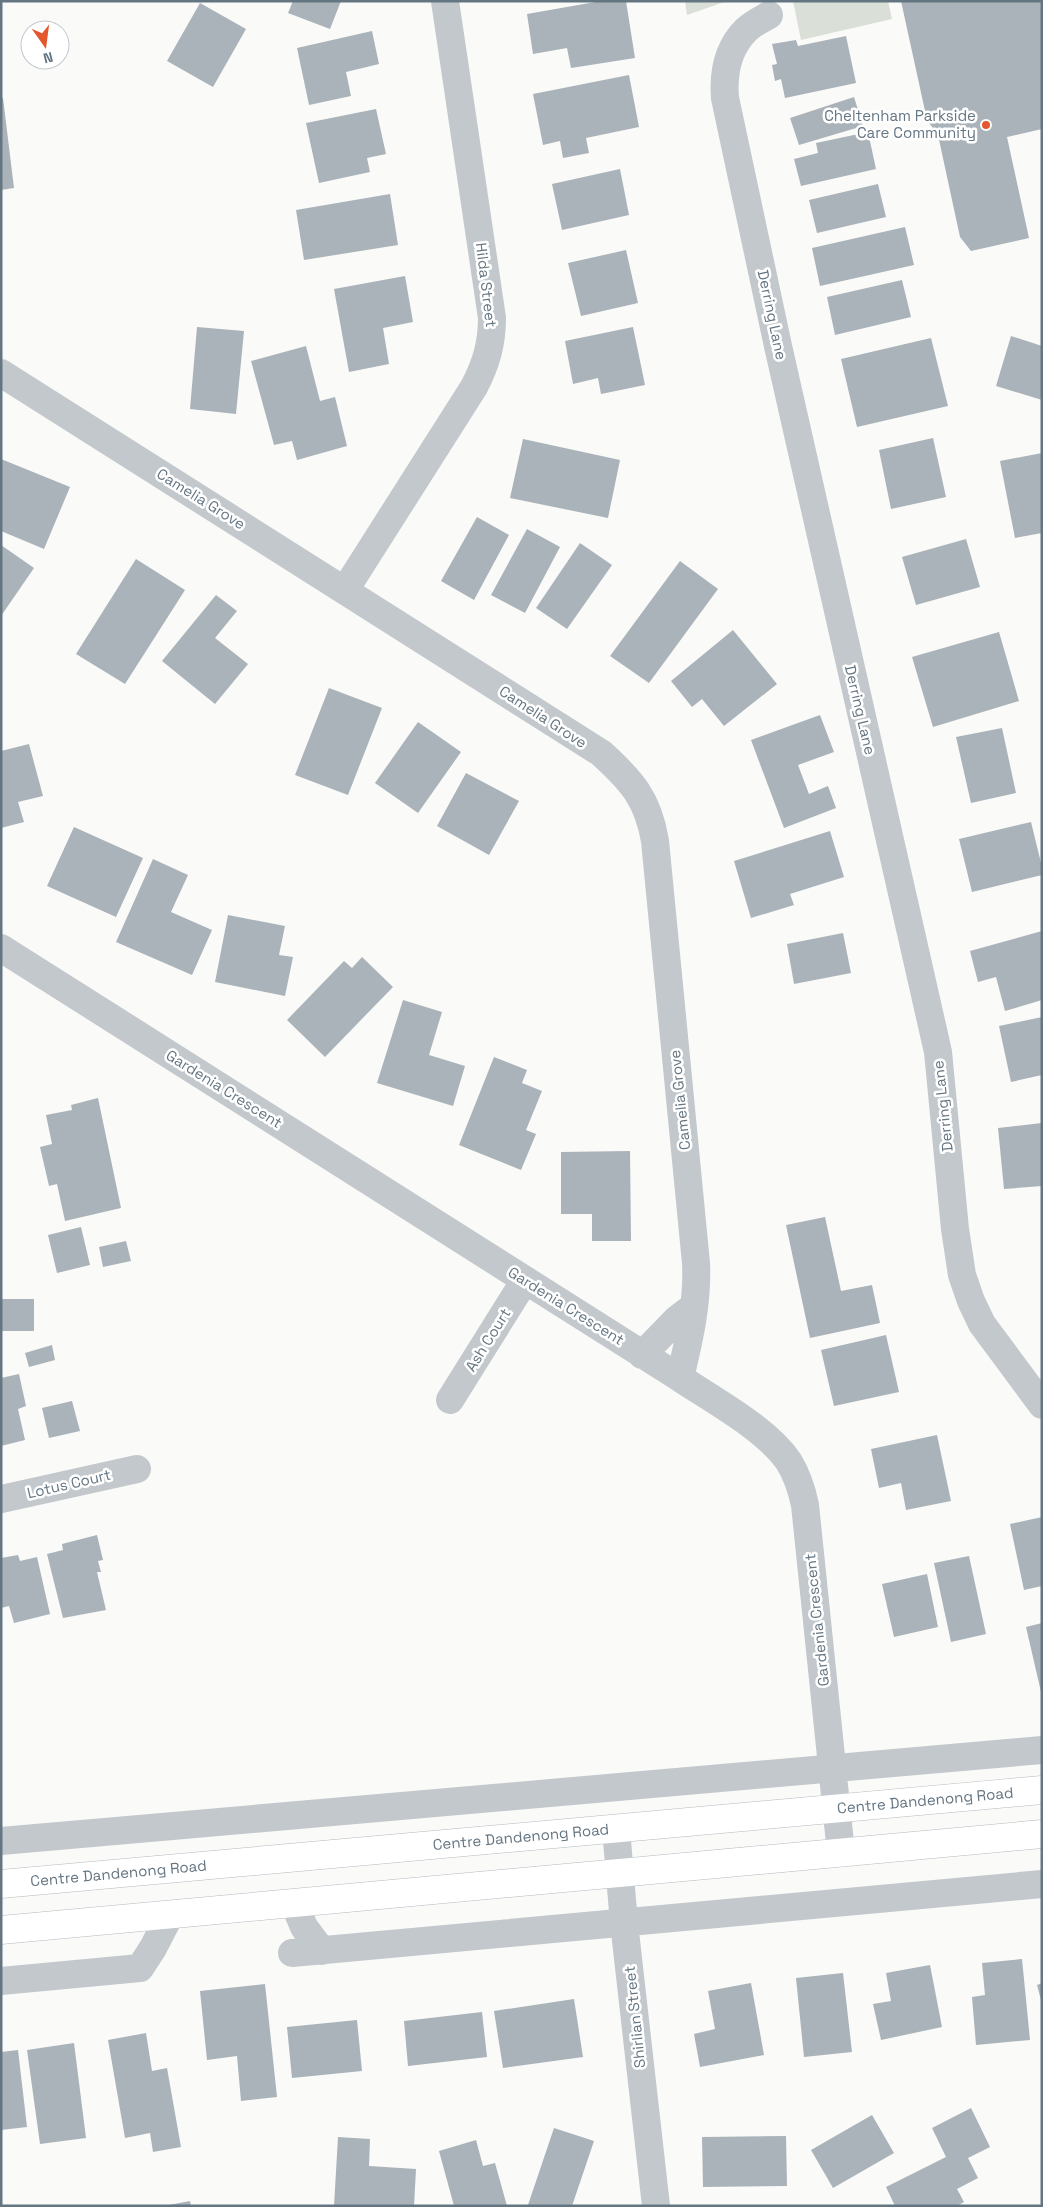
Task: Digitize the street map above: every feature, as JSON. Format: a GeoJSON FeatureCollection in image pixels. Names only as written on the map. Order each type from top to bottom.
{"type":"FeatureCollection","features":[{"type":"Feature","properties":{"kind":"main road","name":"Centre Dandenong Road"},"geometry":{"type":"LineString","coordinates":[[1,1884],[1042,1790]]}},
{"type":"Feature","properties":{"kind":"main road"},"geometry":{"type":"LineString","coordinates":[[1,1930],[170,1916],[1042,1834]]}},
{"type":"Feature","properties":{"kind":"street","name":"Hilda Street"},"geometry":{"type":"LineString","coordinates":[[345,590],[474,387],[490,351],[492,318],[446,1]]}},
{"type":"Feature","properties":{"kind":"street","name":"Derring Lane"},"geometry":{"type":"LineString","coordinates":[[769,15],[747,29],[728,57],[724,84],[725,98],[778,346],[938,1052],[955,1229],[962,1274],[971,1301],[982,1324],[1042,1405]]}},
{"type":"Feature","properties":{"kind":"street","name":"Camelia Grove"},"geometry":{"type":"LineString","coordinates":[[1,373],[601,754],[634,786],[642,798],[651,820],[696,1263],[696,1294],[692,1326],[680,1378]]}},
{"type":"Feature","properties":{"kind":"street","name":"Gardenia Crescent"},"geometry":{"type":"LineString","coordinates":[[1,948],[680,1378],[742,1419],[773,1444],[789,1462],[802,1490],[807,1520],[841,1853]]}},
{"type":"Feature","properties":{"kind":"street","name":"Ash Court"},"geometry":{"type":"LineString","coordinates":[[450,1400],[525,1280]]}},
{"type":"Feature","properties":{"kind":"street"},"geometry":{"type":"LineString","coordinates":[[642,1355],[677,1319],[694,1306]]}},
{"type":"Feature","properties":{"kind":"street","name":"Lotus Court"},"geometry":{"type":"LineString","coordinates":[[1,1500],[137,1469]]}},
{"type":"Feature","properties":{"kind":"street"},"geometry":{"type":"LineString","coordinates":[[1,1841],[1042,1750]]}},
{"type":"Feature","properties":{"kind":"street","name":"Shirlian Street"},"geometry":{"type":"LineString","coordinates":[[616,1829],[624,1922],[656,2206]]}},
{"type":"Feature","properties":{"kind":"street"},"geometry":{"type":"LineString","coordinates":[[292,1952],[322,1951],[1042,1884]]}},
{"type":"Feature","properties":{"kind":"street"},"geometry":{"type":"LineString","coordinates":[[294,1903],[304,1927],[322,1951]]}},
{"type":"Feature","properties":{"kind":"street"},"geometry":{"type":"LineString","coordinates":[[1,1981],[140,1968],[170,1916]]}},
{"type":"Feature","properties":{"kind":"shaded area"},"geometry":{"type":"Polygon","coordinates":[[[685,1],[727,1],[687,15],[685,1]]]}},
{"type":"Feature","properties":{"kind":"shaded area"},"geometry":{"type":"Polygon","coordinates":[[[793,1],[888,1],[892,19],[801,40],[793,1]]]}},
{"type":"Feature","properties":{"kind":"building"},"geometry":{"type":"Polygon","coordinates":[[[293,1],[341,1],[330,29],[288,13],[293,1]]]}},
{"type":"Feature","properties":{"kind":"building"},"geometry":{"type":"Polygon","coordinates":[[[601,1],[626,1],[635,58],[571,68],[567,48],[533,54],[527,14],[601,1]]]}},
{"type":"Feature","properties":{"kind":"building","name":"Cheltenham Parkside Care Community"},"geometry":{"type":"Polygon","coordinates":[[[901,1],[1042,1],[1042,129],[1007,137],[1029,238],[971,251],[960,237],[938,135],[927,120],[901,1]]]}},
{"type":"Feature","properties":{"kind":"building"},"geometry":{"type":"Polygon","coordinates":[[[200,3],[246,29],[213,87],[167,61],[200,3]]]}},
{"type":"Feature","properties":{"kind":"building"},"geometry":{"type":"Polygon","coordinates":[[[372,31],[379,64],[346,72],[351,96],[309,105],[297,48],[372,31]]]}},
{"type":"Feature","properties":{"kind":"building"},"geometry":{"type":"Polygon","coordinates":[[[846,36],[856,83],[785,98],[781,79],[775,81],[772,65],[777,64],[772,44],[796,40],[798,46],[846,36]]]}},
{"type":"Feature","properties":{"kind":"building"},"geometry":{"type":"Polygon","coordinates":[[[629,75],[639,127],[586,138],[589,153],[563,158],[560,141],[543,145],[533,94],[629,75]]]}},
{"type":"Feature","properties":{"kind":"building"},"geometry":{"type":"Polygon","coordinates":[[[854,97],[863,126],[799,145],[790,118],[854,97]]]}},
{"type":"Feature","properties":{"kind":"building"},"geometry":{"type":"Polygon","coordinates":[[[1,98],[3,98],[14,188],[1,190],[1,98]]]}},
{"type":"Feature","properties":{"kind":"building"},"geometry":{"type":"Polygon","coordinates":[[[376,109],[386,154],[367,158],[370,172],[319,183],[306,123],[376,109]]]}},
{"type":"Feature","properties":{"kind":"building"},"geometry":{"type":"Polygon","coordinates":[[[868,132],[876,169],[801,186],[794,159],[818,153],[816,143],[868,132]]]}},
{"type":"Feature","properties":{"kind":"building"},"geometry":{"type":"Polygon","coordinates":[[[620,169],[629,215],[562,230],[552,184],[620,169]]]}},
{"type":"Feature","properties":{"kind":"building"},"geometry":{"type":"Polygon","coordinates":[[[878,184],[886,217],[817,233],[809,200],[878,184]]]}},
{"type":"Feature","properties":{"kind":"building"},"geometry":{"type":"Polygon","coordinates":[[[390,194],[398,245],[304,260],[296,210],[390,194]]]}},
{"type":"Feature","properties":{"kind":"building"},"geometry":{"type":"Polygon","coordinates":[[[905,227],[914,265],[820,286],[812,248],[905,227]]]}},
{"type":"Feature","properties":{"kind":"building"},"geometry":{"type":"Polygon","coordinates":[[[626,250],[638,303],[581,316],[568,263],[626,250]]]}},
{"type":"Feature","properties":{"kind":"building"},"geometry":{"type":"Polygon","coordinates":[[[405,276],[413,322],[383,328],[389,364],[349,372],[334,289],[405,276]]]}},
{"type":"Feature","properties":{"kind":"building"},"geometry":{"type":"Polygon","coordinates":[[[902,280],[911,317],[835,335],[827,297],[902,280]]]}},
{"type":"Feature","properties":{"kind":"building"},"geometry":{"type":"Polygon","coordinates":[[[197,327],[244,331],[236,414],[190,409],[197,327]]]}},
{"type":"Feature","properties":{"kind":"building"},"geometry":{"type":"Polygon","coordinates":[[[633,327],[645,385],[601,394],[598,378],[573,384],[565,341],[633,327]]]}},
{"type":"Feature","properties":{"kind":"building"},"geometry":{"type":"Polygon","coordinates":[[[1011,336],[1042,346],[1042,400],[996,386],[1011,336]]]}},
{"type":"Feature","properties":{"kind":"building"},"geometry":{"type":"Polygon","coordinates":[[[931,338],[948,406],[857,427],[841,359],[931,338]]]}},
{"type":"Feature","properties":{"kind":"building"},"geometry":{"type":"Polygon","coordinates":[[[306,346],[320,401],[335,397],[347,446],[297,460],[292,441],[274,445],[251,361],[306,346]]]}},
{"type":"Feature","properties":{"kind":"building"},"geometry":{"type":"Polygon","coordinates":[[[933,438],[946,497],[891,509],[879,450],[933,438]]]}},
{"type":"Feature","properties":{"kind":"building"},"geometry":{"type":"Polygon","coordinates":[[[523,439],[620,460],[608,518],[510,498],[523,439]]]}},
{"type":"Feature","properties":{"kind":"building"},"geometry":{"type":"Polygon","coordinates":[[[1042,453],[1042,533],[1015,538],[1000,461],[1042,453]]]}},
{"type":"Feature","properties":{"kind":"building"},"geometry":{"type":"Polygon","coordinates":[[[1,459],[70,487],[44,549],[1,531],[1,459]]]}},
{"type":"Feature","properties":{"kind":"building"},"geometry":{"type":"Polygon","coordinates":[[[477,517],[509,535],[474,600],[441,581],[477,517]]]}},
{"type":"Feature","properties":{"kind":"building"},"geometry":{"type":"Polygon","coordinates":[[[527,529],[560,547],[525,613],[491,595],[527,529]]]}},
{"type":"Feature","properties":{"kind":"building"},"geometry":{"type":"Polygon","coordinates":[[[966,539],[980,587],[916,605],[902,557],[966,539]]]}},
{"type":"Feature","properties":{"kind":"building"},"geometry":{"type":"Polygon","coordinates":[[[580,543],[612,565],[567,629],[536,608],[580,543]]]}},
{"type":"Feature","properties":{"kind":"building"},"geometry":{"type":"Polygon","coordinates":[[[1,545],[34,568],[1,616],[1,545]]]}},
{"type":"Feature","properties":{"kind":"building"},"geometry":{"type":"Polygon","coordinates":[[[136,559],[185,590],[125,684],[76,654],[136,559]]]}},
{"type":"Feature","properties":{"kind":"building"},"geometry":{"type":"Polygon","coordinates":[[[680,561],[718,589],[649,683],[610,656],[680,561]]]}},
{"type":"Feature","properties":{"kind":"building"},"geometry":{"type":"Polygon","coordinates":[[[216,595],[237,611],[215,638],[248,664],[215,704],[162,661],[216,595]]]}},
{"type":"Feature","properties":{"kind":"building"},"geometry":{"type":"Polygon","coordinates":[[[733,630],[777,684],[724,726],[702,699],[692,707],[671,681],[733,630]]]}},
{"type":"Feature","properties":{"kind":"building"},"geometry":{"type":"Polygon","coordinates":[[[999,632],[1019,701],[933,727],[912,657],[999,632]]]}},
{"type":"Feature","properties":{"kind":"building"},"geometry":{"type":"Polygon","coordinates":[[[329,688],[382,708],[348,795],[295,775],[329,688]]]}},
{"type":"Feature","properties":{"kind":"building"},"geometry":{"type":"Polygon","coordinates":[[[820,715],[834,752],[798,765],[809,794],[828,786],[836,808],[784,828],[751,740],[820,715]]]}},
{"type":"Feature","properties":{"kind":"building"},"geometry":{"type":"Polygon","coordinates":[[[418,722],[461,752],[418,813],[375,783],[418,722]]]}},
{"type":"Feature","properties":{"kind":"building"},"geometry":{"type":"Polygon","coordinates":[[[1002,728],[1016,793],[971,803],[956,737],[1002,728]]]}},
{"type":"Feature","properties":{"kind":"building"},"geometry":{"type":"Polygon","coordinates":[[[29,744],[43,796],[18,802],[24,822],[1,828],[1,751],[29,744]]]}},
{"type":"Feature","properties":{"kind":"building"},"geometry":{"type":"Polygon","coordinates":[[[466,773],[519,801],[489,855],[437,826],[466,773]]]}},
{"type":"Feature","properties":{"kind":"building"},"geometry":{"type":"Polygon","coordinates":[[[1031,822],[1042,867],[1042,875],[972,892],[959,839],[1031,822]]]}},
{"type":"Feature","properties":{"kind":"building"},"geometry":{"type":"Polygon","coordinates":[[[74,827],[143,858],[116,917],[47,886],[74,827]]]}},
{"type":"Feature","properties":{"kind":"building"},"geometry":{"type":"Polygon","coordinates":[[[830,831],[844,877],[790,894],[794,905],[751,918],[734,861],[830,831]]]}},
{"type":"Feature","properties":{"kind":"building"},"geometry":{"type":"Polygon","coordinates":[[[153,859],[188,875],[171,912],[212,930],[192,975],[116,942],[153,859]]]}},
{"type":"Feature","properties":{"kind":"building"},"geometry":{"type":"Polygon","coordinates":[[[228,915],[285,926],[279,955],[293,957],[285,996],[215,982],[228,915]]]}},
{"type":"Feature","properties":{"kind":"building"},"geometry":{"type":"Polygon","coordinates":[[[1042,931],[1042,1000],[1005,1011],[996,977],[978,982],[970,951],[1042,931]]]}},
{"type":"Feature","properties":{"kind":"building"},"geometry":{"type":"Polygon","coordinates":[[[843,933],[851,973],[794,984],[787,944],[843,933]]]}},
{"type":"Feature","properties":{"kind":"building"},"geometry":{"type":"Polygon","coordinates":[[[362,957],[393,987],[325,1057],[287,1020],[344,961],[352,968],[362,957]]]}},
{"type":"Feature","properties":{"kind":"building"},"geometry":{"type":"Polygon","coordinates":[[[403,1000],[442,1012],[429,1055],[465,1066],[453,1106],[377,1083],[403,1000]]]}},
{"type":"Feature","properties":{"kind":"building"},"geometry":{"type":"Polygon","coordinates":[[[1042,1017],[1042,1075],[1011,1082],[999,1026],[1042,1017]]]}},
{"type":"Feature","properties":{"kind":"building"},"geometry":{"type":"Polygon","coordinates":[[[494,1057],[527,1070],[522,1083],[542,1091],[526,1130],[536,1134],[521,1170],[459,1145],[494,1057]]]}},
{"type":"Feature","properties":{"kind":"building"},"geometry":{"type":"Polygon","coordinates":[[[98,1098],[121,1208],[65,1221],[57,1184],[49,1186],[40,1147],[52,1144],[46,1115],[72,1110],[71,1105],[98,1098]]]}},
{"type":"Feature","properties":{"kind":"building"},"geometry":{"type":"Polygon","coordinates":[[[1042,1123],[1042,1186],[1004,1189],[998,1128],[1042,1123]]]}},
{"type":"Feature","properties":{"kind":"building"},"geometry":{"type":"Polygon","coordinates":[[[630,1151],[631,1241],[592,1241],[592,1214],[561,1214],[561,1152],[630,1151]]]}},
{"type":"Feature","properties":{"kind":"building"},"geometry":{"type":"Polygon","coordinates":[[[825,1217],[841,1291],[872,1285],[880,1323],[810,1338],[786,1225],[825,1217]]]}},
{"type":"Feature","properties":{"kind":"building"},"geometry":{"type":"Polygon","coordinates":[[[81,1227],[90,1265],[57,1273],[48,1235],[81,1227]]]}},
{"type":"Feature","properties":{"kind":"building"},"geometry":{"type":"Polygon","coordinates":[[[126,1241],[131,1261],[103,1267],[99,1247],[126,1241]]]}},
{"type":"Feature","properties":{"kind":"building"},"geometry":{"type":"Polygon","coordinates":[[[2,1299],[34,1299],[34,1331],[1,1331],[2,1299]]]}},
{"type":"Feature","properties":{"kind":"building"},"geometry":{"type":"Polygon","coordinates":[[[886,1335],[899,1392],[834,1406],[821,1350],[886,1335]]]}},
{"type":"Feature","properties":{"kind":"building"},"geometry":{"type":"Polygon","coordinates":[[[52,1345],[55,1360],[29,1367],[25,1353],[52,1345]]]}},
{"type":"Feature","properties":{"kind":"building"},"geometry":{"type":"Polygon","coordinates":[[[19,1374],[26,1406],[18,1409],[25,1440],[1,1446],[1,1378],[19,1374]]]}},
{"type":"Feature","properties":{"kind":"building"},"geometry":{"type":"Polygon","coordinates":[[[72,1401],[80,1431],[49,1438],[42,1408],[72,1401]]]}},
{"type":"Feature","properties":{"kind":"building"},"geometry":{"type":"Polygon","coordinates":[[[937,1435],[951,1501],[906,1510],[901,1483],[879,1488],[871,1449],[937,1435]]]}},
{"type":"Feature","properties":{"kind":"building"},"geometry":{"type":"Polygon","coordinates":[[[1042,1517],[1042,1586],[1024,1590],[1010,1524],[1042,1517]]]}},
{"type":"Feature","properties":{"kind":"building"},"geometry":{"type":"Polygon","coordinates":[[[97,1535],[103,1560],[98,1561],[101,1572],[97,1572],[106,1610],[63,1618],[47,1554],[63,1550],[62,1544],[97,1535]]]}},
{"type":"Feature","properties":{"kind":"building"},"geometry":{"type":"Polygon","coordinates":[[[18,1555],[20,1561],[37,1557],[50,1614],[14,1623],[9,1606],[1,1608],[1,1558],[18,1555]]]}},
{"type":"Feature","properties":{"kind":"building"},"geometry":{"type":"Polygon","coordinates":[[[969,1556],[986,1634],[951,1642],[934,1563],[969,1556]]]}},
{"type":"Feature","properties":{"kind":"building"},"geometry":{"type":"Polygon","coordinates":[[[927,1574],[938,1627],[894,1637],[882,1584],[927,1574]]]}},
{"type":"Feature","properties":{"kind":"building"},"geometry":{"type":"Polygon","coordinates":[[[1042,1623],[1042,1692],[1041,1692],[1026,1627],[1042,1623]]]}},
{"type":"Feature","properties":{"kind":"building"},"geometry":{"type":"Polygon","coordinates":[[[1022,1959],[1030,2040],[976,2045],[972,1997],[985,1995],[982,1963],[1022,1959]]]}},
{"type":"Feature","properties":{"kind":"building"},"geometry":{"type":"Polygon","coordinates":[[[930,1965],[942,2027],[881,2040],[873,2004],[891,2001],[886,1973],[930,1965]]]}},
{"type":"Feature","properties":{"kind":"building"},"geometry":{"type":"Polygon","coordinates":[[[843,1973],[852,2052],[804,2057],[796,1978],[843,1973]]]}},
{"type":"Feature","properties":{"kind":"building"},"geometry":{"type":"Polygon","coordinates":[[[751,1983],[764,2055],[700,2067],[694,2034],[715,2029],[708,1991],[751,1983]]]}},
{"type":"Feature","properties":{"kind":"building"},"geometry":{"type":"Polygon","coordinates":[[[1042,1983],[1042,2000],[1041,2000],[1037,1985],[1042,1983]]]}},
{"type":"Feature","properties":{"kind":"building"},"geometry":{"type":"Polygon","coordinates":[[[265,1984],[277,2097],[241,2101],[237,2056],[207,2060],[200,1991],[265,1984]]]}},
{"type":"Feature","properties":{"kind":"building"},"geometry":{"type":"Polygon","coordinates":[[[574,1999],[583,2057],[503,2068],[494,2011],[574,1999]]]}},
{"type":"Feature","properties":{"kind":"building"},"geometry":{"type":"Polygon","coordinates":[[[482,2012],[487,2057],[408,2066],[404,2021],[482,2012]]]}},
{"type":"Feature","properties":{"kind":"building"},"geometry":{"type":"Polygon","coordinates":[[[357,2020],[362,2071],[292,2078],[287,2027],[357,2020]]]}},
{"type":"Feature","properties":{"kind":"building"},"geometry":{"type":"Polygon","coordinates":[[[146,2033],[152,2071],[167,2068],[181,2147],[153,2152],[150,2133],[125,2138],[108,2040],[146,2033]]]}},
{"type":"Feature","properties":{"kind":"building"},"geometry":{"type":"Polygon","coordinates":[[[74,2043],[86,2138],[40,2144],[27,2050],[74,2043]]]}},
{"type":"Feature","properties":{"kind":"building"},"geometry":{"type":"Polygon","coordinates":[[[18,2050],[27,2127],[1,2130],[1,2052],[18,2050]]]}},
{"type":"Feature","properties":{"kind":"building"},"geometry":{"type":"Polygon","coordinates":[[[971,2108],[990,2147],[968,2158],[978,2178],[957,2189],[964,2202],[957,2206],[895,2206],[886,2187],[946,2157],[932,2128],[971,2108]]]}},
{"type":"Feature","properties":{"kind":"building"},"geometry":{"type":"Polygon","coordinates":[[[872,2115],[894,2153],[833,2188],[811,2150],[872,2115]]]}},
{"type":"Feature","properties":{"kind":"building"},"geometry":{"type":"Polygon","coordinates":[[[554,2128],[594,2141],[572,2206],[528,2205],[554,2128]]]}},
{"type":"Feature","properties":{"kind":"building"},"geometry":{"type":"Polygon","coordinates":[[[786,2136],[787,2186],[703,2187],[702,2137],[786,2136]]]}},
{"type":"Feature","properties":{"kind":"building"},"geometry":{"type":"Polygon","coordinates":[[[338,2137],[370,2139],[369,2166],[416,2169],[414,2206],[334,2206],[338,2137]]]}},
{"type":"Feature","properties":{"kind":"building"},"geometry":{"type":"Polygon","coordinates":[[[476,2140],[483,2166],[495,2163],[507,2206],[454,2206],[439,2151],[476,2140]]]}},
{"type":"Feature","properties":{"kind":"building"},"geometry":{"type":"Polygon","coordinates":[[[190,2201],[191,2206],[169,2206],[169,2205],[190,2201]]]}},
{"type":"Feature","properties":{"kind":"place","name":"Cheltenham Parkside Care Community"},"geometry":{"type":"Point","coordinates":[986,125]}}]}
